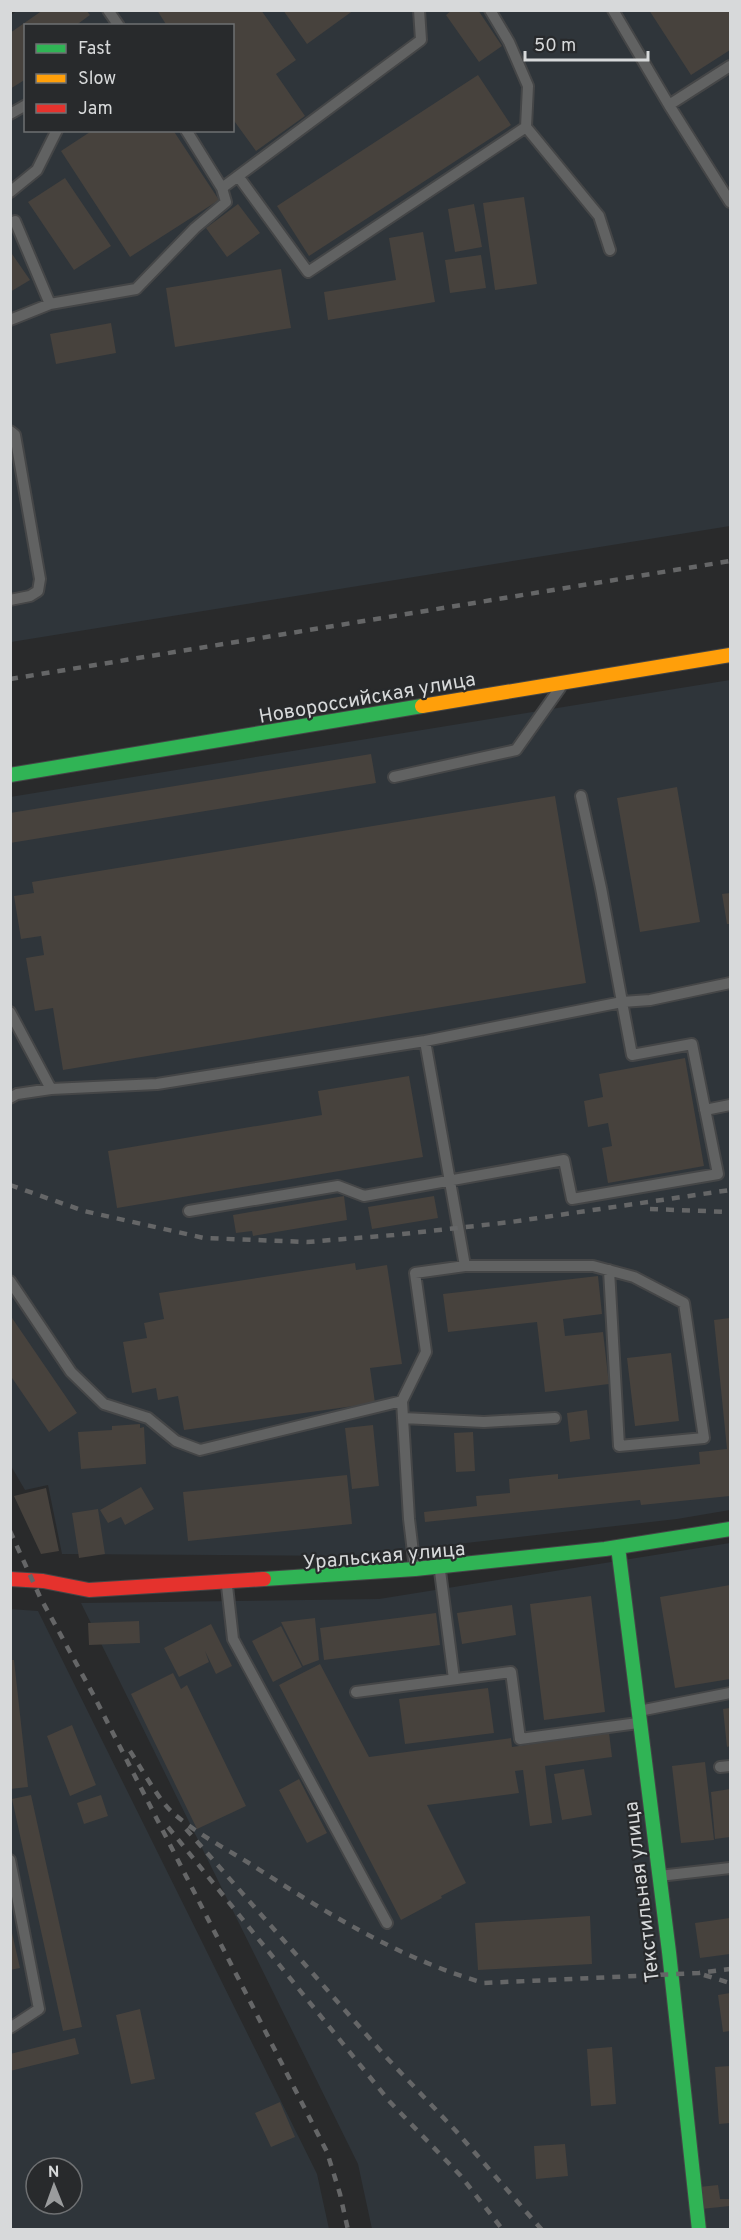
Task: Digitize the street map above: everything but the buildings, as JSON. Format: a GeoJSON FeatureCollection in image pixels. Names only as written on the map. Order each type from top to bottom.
{"type":"FeatureCollection","features":[{"type":"Feature","properties":{"kind":"street","name":"Новороссийская улица"},"geometry":{"type":"LineString","coordinates":[[14,778],[730,655]]}},
{"type":"Feature","properties":{"kind":"street","name":"Уральская улица"},"geometry":{"type":"LineString","coordinates":[[51,1596],[440,1571],[618,1549],[730,1531]]}},
{"type":"Feature","properties":{"kind":"street","name":"Уральская улица"},"geometry":{"type":"LineString","coordinates":[[10,1579],[42,1581],[89,1590],[227,1584],[415,1569],[618,1549]]}},
{"type":"Feature","properties":{"kind":"street","name":"Текстильная улица"},"geometry":{"type":"LineString","coordinates":[[618,1549],[659,1876],[699,2229]]}},
{"type":"Feature","properties":{"kind":"lane"},"geometry":{"type":"LineString","coordinates":[[108,10],[118,24]]}},
{"type":"Feature","properties":{"kind":"lane"},"geometry":{"type":"LineString","coordinates":[[222,188],[422,40],[419,10]]}},
{"type":"Feature","properties":{"kind":"lane"},"geometry":{"type":"LineString","coordinates":[[490,10],[509,42],[528,86],[526,127],[599,216],[610,250]]}},
{"type":"Feature","properties":{"kind":"lane"},"geometry":{"type":"LineString","coordinates":[[613,10],[730,202]]}},
{"type":"Feature","properties":{"kind":"lane"},"geometry":{"type":"LineString","coordinates":[[669,105],[730,66]]}},
{"type":"Feature","properties":{"kind":"lane"},"geometry":{"type":"LineString","coordinates":[[10,114],[24,106]]}},
{"type":"Feature","properties":{"kind":"lane"},"geometry":{"type":"LineString","coordinates":[[238,176],[308,272],[526,127]]}},
{"type":"Feature","properties":{"kind":"lane"},"geometry":{"type":"LineString","coordinates":[[10,192],[37,171],[56,132]]}},
{"type":"Feature","properties":{"kind":"lane"},"geometry":{"type":"LineString","coordinates":[[10,320],[50,304],[136,289],[195,228],[226,202],[222,188],[187,132]]}},
{"type":"Feature","properties":{"kind":"lane"},"geometry":{"type":"LineString","coordinates":[[12,219],[50,304]]}},
{"type":"Feature","properties":{"kind":"lane"},"geometry":{"type":"LineString","coordinates":[[10,431],[15,435],[40,579],[38,591],[30,597],[10,600]]}},
{"type":"Feature","properties":{"kind":"lane"},"geometry":{"type":"LineString","coordinates":[[394,777],[516,750],[564,683]]}},
{"type":"Feature","properties":{"kind":"lane"},"geometry":{"type":"LineString","coordinates":[[189,1211],[338,1186],[364,1196],[564,1160],[572,1199],[718,1174],[692,1044],[632,1055],[601,888],[581,796]]}},
{"type":"Feature","properties":{"kind":"lane"},"geometry":{"type":"LineString","coordinates":[[10,1098],[17,1094],[51,1089],[158,1084],[425,1041],[730,983]]}},
{"type":"Feature","properties":{"kind":"lane"},"geometry":{"type":"LineString","coordinates":[[10,1012],[51,1089]]}},
{"type":"Feature","properties":{"kind":"lane"},"geometry":{"type":"LineString","coordinates":[[425,1041],[465,1266]]}},
{"type":"Feature","properties":{"kind":"lane"},"geometry":{"type":"LineString","coordinates":[[705,1110],[730,1105]]}},
{"type":"Feature","properties":{"kind":"lane"},"geometry":{"type":"LineString","coordinates":[[415,1569],[408,1519],[402,1401],[426,1352],[415,1273],[465,1266],[593,1266],[609,1270],[634,1277],[684,1303],[704,1438],[620,1446],[609,1270]]}},
{"type":"Feature","properties":{"kind":"lane"},"geometry":{"type":"LineString","coordinates":[[10,1281],[71,1372],[104,1404],[148,1418],[176,1441],[200,1450],[402,1401]]}},
{"type":"Feature","properties":{"kind":"lane"},"geometry":{"type":"LineString","coordinates":[[403,1419],[484,1422],[555,1418]]}},
{"type":"Feature","properties":{"kind":"lane"},"geometry":{"type":"LineString","coordinates":[[440,1571],[454,1679]]}},
{"type":"Feature","properties":{"kind":"lane"},"geometry":{"type":"LineString","coordinates":[[227,1584],[233,1639],[387,1923]]}},
{"type":"Feature","properties":{"kind":"lane"},"geometry":{"type":"LineString","coordinates":[[356,1692],[511,1672],[520,1739],[639,1717],[730,1693]]}},
{"type":"Feature","properties":{"kind":"lane"},"geometry":{"type":"LineString","coordinates":[[10,1860],[39,2009],[10,2028]]}},
{"type":"Feature","properties":{"kind":"lane"},"geometry":{"type":"LineString","coordinates":[[659,1876],[730,1868]]}},
{"type":"Feature","properties":{"kind":"shaded area"},"geometry":{"type":"Polygon","coordinates":[[[18,10],[730,11],[730,526],[11,642],[10,16],[18,10]]]}},
{"type":"Feature","properties":{"kind":"shaded area"},"geometry":{"type":"Polygon","coordinates":[[[730,680],[730,1510],[677,1519],[352,1556],[62,1554],[48,1485],[25,1490],[11,1466],[10,797],[730,680]]]}},
{"type":"Feature","properties":{"kind":"shaded area"},"geometry":{"type":"Polygon","coordinates":[[[730,1543],[730,2229],[372,2229],[358,2164],[81,1603],[379,1599],[730,1543]]]}},
{"type":"Feature","properties":{"kind":"shaded area"},"geometry":{"type":"Polygon","coordinates":[[[10,1609],[38,1611],[317,2174],[329,2229],[11,2229],[10,1609]]]}},
{"type":"Feature","properties":{"kind":"railway"},"geometry":{"type":"LineString","coordinates":[[10,679],[730,561]]}},
{"type":"Feature","properties":{"kind":"railway"},"geometry":{"type":"LineString","coordinates":[[10,1185],[84,1211],[204,1238],[307,1242],[511,1222],[730,1190]]}},
{"type":"Feature","properties":{"kind":"railway"},"geometry":{"type":"LineString","coordinates":[[650,1209],[730,1212]]}},
{"type":"Feature","properties":{"kind":"railway"},"geometry":{"type":"LineString","coordinates":[[10,1531],[40,1597],[94,1696],[327,2152],[348,2230]]}},
{"type":"Feature","properties":{"kind":"railway"},"geometry":{"type":"LineString","coordinates":[[130,1751],[167,1807],[190,1827],[335,1917],[393,1948],[453,1973],[484,1983],[699,1973],[730,1969]]}},
{"type":"Feature","properties":{"kind":"railway"},"geometry":{"type":"LineString","coordinates":[[168,1827],[390,2102],[460,2175],[503,2230]]}},
{"type":"Feature","properties":{"kind":"railway"},"geometry":{"type":"LineString","coordinates":[[186,1829],[386,2057],[456,2131],[542,2230]]}},
{"type":"Feature","properties":{"kind":"railway"},"geometry":{"type":"LineString","coordinates":[[704,1975],[730,1983]]}},
{"type":"Feature","properties":{"kind":"traffic: fast"},"geometry":{"type":"LineString","coordinates":[[10,775],[422,706]]}},
{"type":"Feature","properties":{"kind":"traffic: fast"},"geometry":{"type":"LineString","coordinates":[[264,1579],[415,1569],[605,1549],[730,1529]]}},
{"type":"Feature","properties":{"kind":"traffic: fast"},"geometry":{"type":"LineString","coordinates":[[618,1547],[669,1952],[699,2230]]}},
{"type":"Feature","properties":{"kind":"traffic: slow"},"geometry":{"type":"LineString","coordinates":[[422,706],[730,655]]}},
{"type":"Feature","properties":{"kind":"traffic: jam"},"geometry":{"type":"LineString","coordinates":[[10,1579],[43,1581],[89,1590],[264,1579]]}}]}
